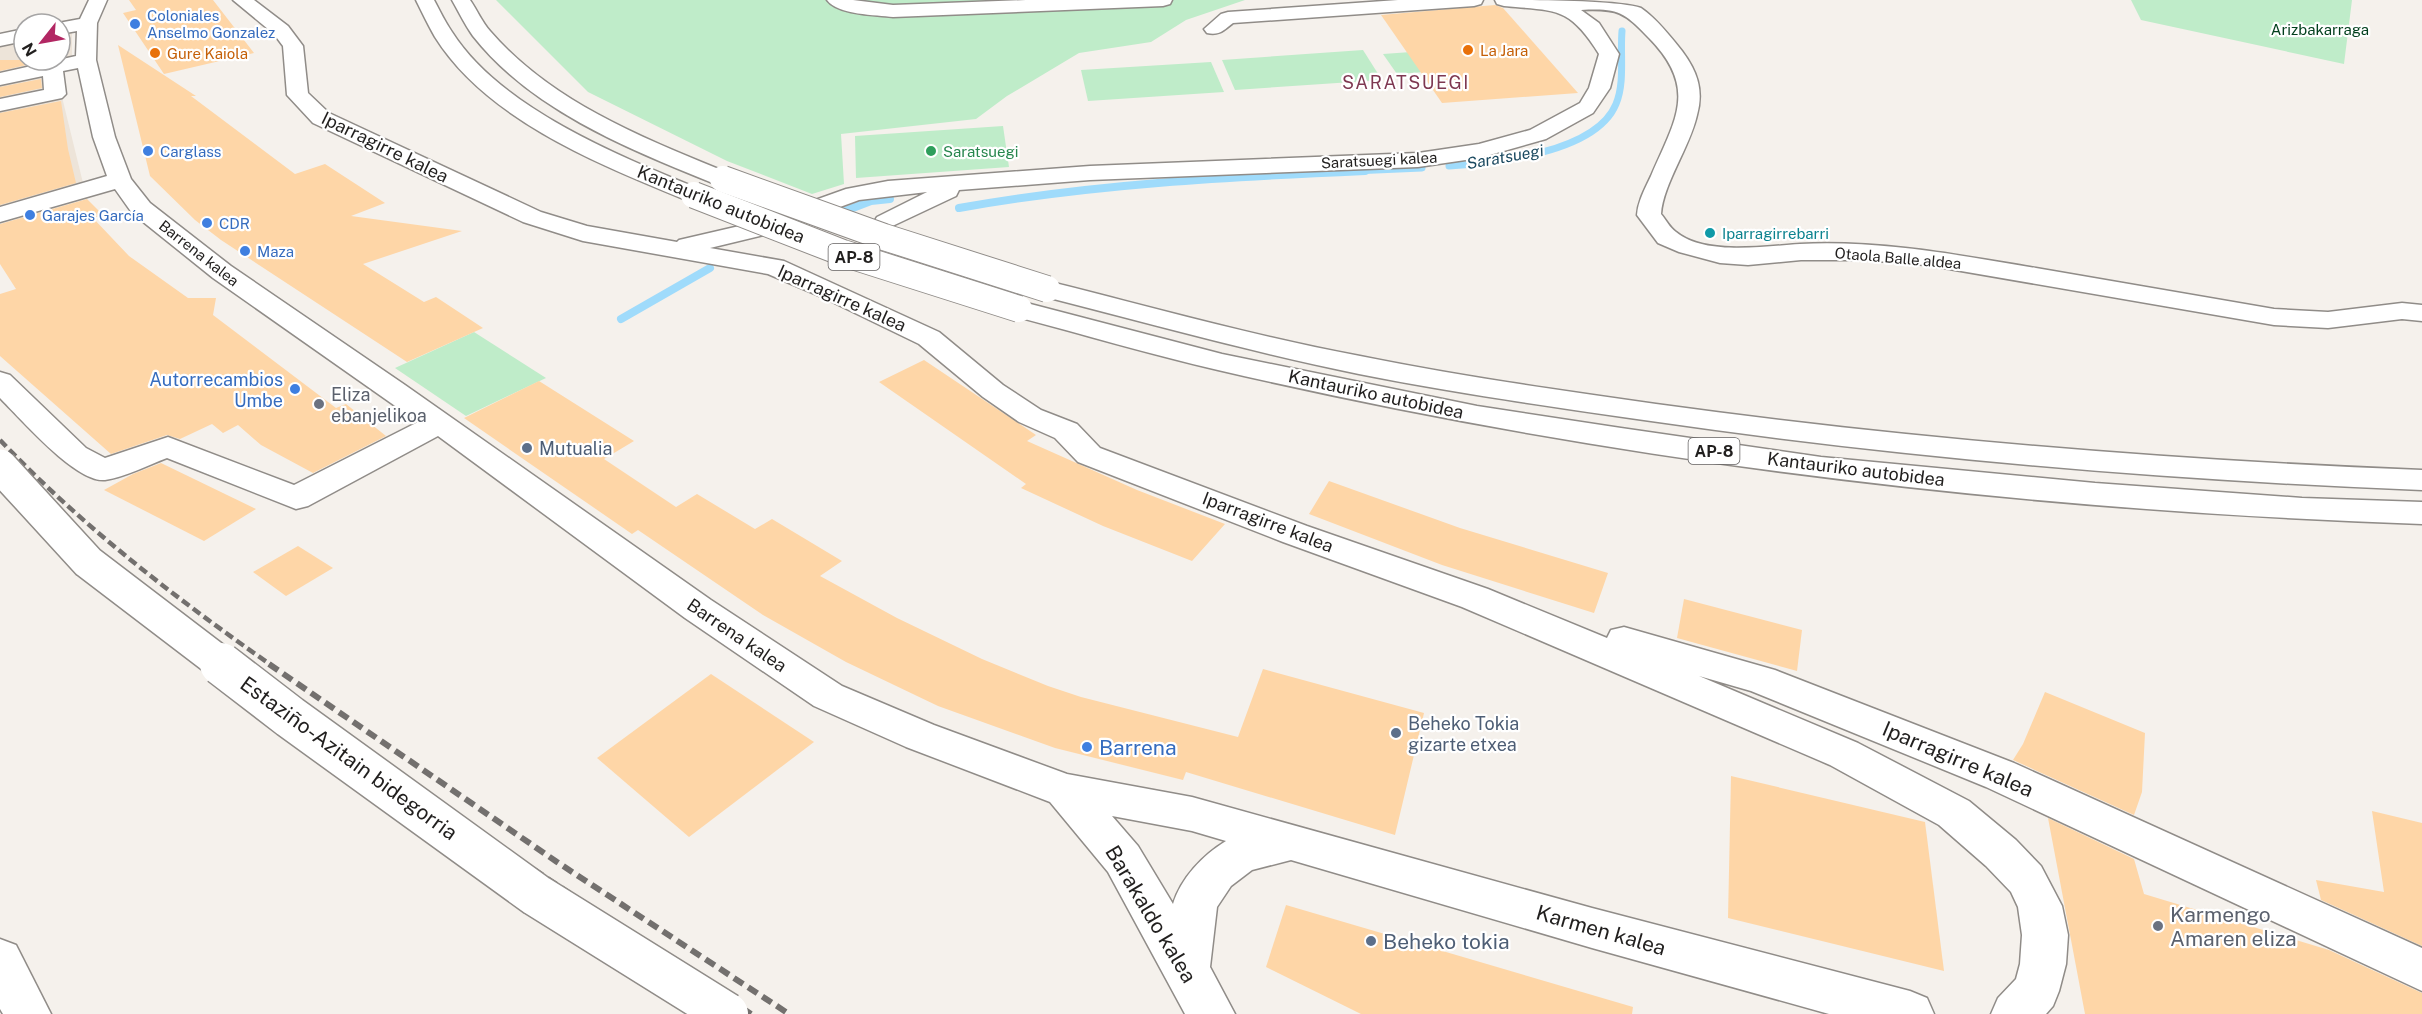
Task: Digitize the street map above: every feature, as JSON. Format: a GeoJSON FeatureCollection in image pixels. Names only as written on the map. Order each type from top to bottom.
{"type":"FeatureCollection","features":[{"type":"Feature","properties":{"kind":"main road","name":"Iparragirre kalea"},"geometry":{"type":"LineString","coordinates":[[242,0],[281,30],[293,46],[298,95],[321,118],[532,217],[583,233],[775,267],[929,338],[1030,416],[1066,431],[1089,455],[1295,534],[1475,598],[1844,754],[1954,813],[2001,853],[2026,879],[2040,906],[2045,935],[2043,964],[2036,991],[2015,1014]]}},
{"type":"Feature","properties":{"kind":"main road","name":"Kantauriko autobidea"},"geometry":{"type":"LineString","coordinates":[[425,0],[440,32],[454,51],[504,96],[533,116],[604,156],[694,195],[843,253],[1018,309],[1220,362],[1477,415],[1821,467],[2083,493],[2302,509],[2422,513]]}},
{"type":"Feature","properties":{"kind":"main road","name":"Kantauriko autobidea"},"geometry":{"type":"LineString","coordinates":[[461,0],[480,34],[497,52],[546,92],[619,133],[723,179],[817,216],[1047,289],[1358,364],[1548,397],[1722,423],[2079,460],[2326,477],[2422,480]]}},
{"type":"Feature","properties":{"kind":"main road"},"geometry":{"type":"LineString","coordinates":[[836,0],[858,8],[892,11],[1162,0]]}},
{"type":"Feature","properties":{"kind":"main road"},"geometry":{"type":"LineString","coordinates":[[1214,29],[1228,18],[1474,0]]}},
{"type":"Feature","properties":{"kind":"main road"},"geometry":{"type":"LineString","coordinates":[[1504,0],[1557,3]]}},
{"type":"Feature","properties":{"kind":"main road","name":"Saratsuegi kalea"},"geometry":{"type":"LineString","coordinates":[[675,248],[755,230],[854,194],[888,188],[1090,173],[1418,160],[1471,154],[1518,141],[1557,127],[1589,106],[1604,80],[1609,54],[1592,27],[1557,3]]}},
{"type":"Feature","properties":{"kind":"main road","name":"Otaola Balle aldea"},"geometry":{"type":"LineString","coordinates":[[1557,3],[1603,4],[1624,7],[1634,12],[1668,48],[1684,71],[1688,80],[1689,97],[1686,115],[1649,215],[1654,225],[1667,238],[1688,247],[1733,257],[1801,252],[1864,252],[1926,257],[2274,317],[2328,320],[2416,307]]}},
{"type":"Feature","properties":{"kind":"main road","name":"Barrena kalea"},"geometry":{"type":"LineString","coordinates":[[82,17],[86,60],[104,137],[120,180],[141,208],[222,272],[440,423],[698,609],[828,696],[920,736],[1065,790]]}},
{"type":"Feature","properties":{"kind":"main road"},"geometry":{"type":"LineString","coordinates":[[72,61],[86,60]]}},
{"type":"Feature","properties":{"kind":"main road"},"geometry":{"type":"LineString","coordinates":[[72,64],[86,60]]}},
{"type":"Feature","properties":{"kind":"main road"},"geometry":{"type":"LineString","coordinates":[[0,77],[30,72]]}},
{"type":"Feature","properties":{"kind":"main road"},"geometry":{"type":"LineString","coordinates":[[0,105],[55,94],[54,72]]}},
{"type":"Feature","properties":{"kind":"main road","name":"Saratsuegi kalea"},"geometry":{"type":"LineString","coordinates":[[886,222],[942,192],[1012,179]]}},
{"type":"Feature","properties":{"kind":"main road"},"geometry":{"type":"LineString","coordinates":[[0,215],[120,180]]}},
{"type":"Feature","properties":{"kind":"main road"},"geometry":{"type":"LineString","coordinates":[[755,230],[756,241],[775,267]]}},
{"type":"Feature","properties":{"kind":"main road"},"geometry":{"type":"LineString","coordinates":[[0,381],[75,455],[103,470],[168,447],[296,498],[440,423]]}},
{"type":"Feature","properties":{"kind":"main road","name":"Estaziño-Azitain bidegorria"},"geometry":{"type":"LineString","coordinates":[[0,466],[88,562],[290,717],[536,895],[727,1014]]}},
{"type":"Feature","properties":{"kind":"main road","name":"Iparragirre kalea"},"geometry":{"type":"LineString","coordinates":[[1475,598],[1773,684],[2000,775],[2422,970]]}},
{"type":"Feature","properties":{"kind":"main road","name":"Karmen kalea"},"geometry":{"type":"LineString","coordinates":[[1065,790],[1192,814],[1592,928],[1910,1014]]}},
{"type":"Feature","properties":{"kind":"main road","name":"Barakaldo kalea"},"geometry":{"type":"LineString","coordinates":[[1065,790],[1123,859],[1211,1014]]}},
{"type":"Feature","properties":{"kind":"main road"},"geometry":{"type":"LineString","coordinates":[[1186,972],[1195,902],[1216,873],[1240,855],[1292,842]]}},
{"type":"Feature","properties":{"kind":"main road"},"geometry":{"type":"LineString","coordinates":[[0,960],[27,1014]]}},
{"type":"Feature","properties":{"kind":"shaded area"},"geometry":{"type":"Polygon","coordinates":[[[12,30],[12,72],[59,72],[62,97],[83,183],[0,208],[0,33],[12,30]]]}},
{"type":"Feature","properties":{"kind":"green space"},"geometry":{"type":"Polygon","coordinates":[[[496,0],[1245,0],[1186,20],[1151,42],[1079,53],[1007,96],[976,119],[841,134],[844,184],[812,194],[727,161],[588,92],[496,0]]]}},
{"type":"Feature","properties":{"kind":"green space","name":"Arizbakarraga"},"geometry":{"type":"Polygon","coordinates":[[[2131,0],[2352,0],[2344,64],[2141,20],[2131,0]]]}},
{"type":"Feature","properties":{"kind":"green space","name":"Saratsuegi"},"geometry":{"type":"Polygon","coordinates":[[[1363,50],[1382,80],[1235,90],[1222,60],[1363,50]]]}},
{"type":"Feature","properties":{"kind":"green space","name":"Saratsuegi"},"geometry":{"type":"Polygon","coordinates":[[[1411,52],[1425,72],[1397,74],[1383,54],[1411,52]]]}},
{"type":"Feature","properties":{"kind":"green space"},"geometry":{"type":"Polygon","coordinates":[[[1211,62],[1224,92],[1088,101],[1081,70],[1211,62]]]}},
{"type":"Feature","properties":{"kind":"green space","name":"Saratsuegi"},"geometry":{"type":"Polygon","coordinates":[[[1003,126],[1009,167],[856,178],[855,136],[1003,126]]]}},
{"type":"Feature","properties":{"kind":"green space"},"geometry":{"type":"Polygon","coordinates":[[[474,332],[546,378],[466,416],[395,368],[474,332]]]}},
{"type":"Feature","properties":{"kind":"building"},"geometry":{"type":"Polygon","coordinates":[[[129,0],[213,0],[254,53],[164,74],[123,13],[136,10],[129,0]]]}},
{"type":"Feature","properties":{"kind":"building"},"geometry":{"type":"Polygon","coordinates":[[[1495,5],[1503,8],[1578,93],[1442,103],[1381,15],[1495,5]]]}},
{"type":"Feature","properties":{"kind":"building"},"geometry":{"type":"Polygon","coordinates":[[[118,45],[196,96],[191,96],[295,174],[325,164],[385,203],[351,216],[462,231],[363,264],[424,302],[436,297],[483,328],[407,362],[221,240],[195,220],[150,176],[118,45]]]}},
{"type":"Feature","properties":{"kind":"building"},"geometry":{"type":"Polygon","coordinates":[[[0,60],[12,60],[12,68],[0,71],[0,60]]]}},
{"type":"Feature","properties":{"kind":"building"},"geometry":{"type":"Polygon","coordinates":[[[41,79],[42,88],[0,97],[0,87],[41,79]]]}},
{"type":"Feature","properties":{"kind":"building"},"geometry":{"type":"Polygon","coordinates":[[[61,101],[76,183],[0,205],[0,113],[61,101]]]}},
{"type":"Feature","properties":{"kind":"building"},"geometry":{"type":"Polygon","coordinates":[[[87,199],[103,215],[93,218],[129,256],[188,298],[216,298],[213,315],[336,408],[346,404],[386,436],[313,473],[261,445],[238,425],[223,433],[212,424],[180,439],[167,435],[111,454],[0,356],[0,294],[16,289],[0,264],[0,224],[87,199]]]}},
{"type":"Feature","properties":{"kind":"building"},"geometry":{"type":"Polygon","coordinates":[[[924,360],[1036,435],[1027,441],[1137,490],[1225,524],[1192,561],[1103,526],[1021,488],[1026,484],[879,382],[924,360]]]}},
{"type":"Feature","properties":{"kind":"building"},"geometry":{"type":"Polygon","coordinates":[[[539,381],[634,441],[604,459],[676,507],[697,494],[755,529],[772,519],[842,561],[820,576],[897,618],[982,659],[1048,686],[1081,697],[1238,737],[1263,669],[1424,713],[1395,835],[1186,772],[1183,780],[1055,748],[938,706],[846,662],[763,615],[638,530],[632,534],[464,418],[539,381]]]}},
{"type":"Feature","properties":{"kind":"building"},"geometry":{"type":"Polygon","coordinates":[[[161,463],[256,509],[204,541],[104,490],[133,474],[161,463]]]}},
{"type":"Feature","properties":{"kind":"building"},"geometry":{"type":"Polygon","coordinates":[[[1329,481],[1460,528],[1608,573],[1594,613],[1442,565],[1309,514],[1329,481]]]}},
{"type":"Feature","properties":{"kind":"building"},"geometry":{"type":"Polygon","coordinates":[[[298,546],[333,568],[286,596],[253,572],[298,546]]]}},
{"type":"Feature","properties":{"kind":"building"},"geometry":{"type":"Polygon","coordinates":[[[1684,599],[1802,630],[1797,671],[1677,638],[1684,599]]]}},
{"type":"Feature","properties":{"kind":"building"},"geometry":{"type":"Polygon","coordinates":[[[711,674],[814,742],[689,837],[597,758],[711,674]]]}},
{"type":"Feature","properties":{"kind":"building"},"geometry":{"type":"Polygon","coordinates":[[[2045,692],[2145,733],[2142,792],[2134,815],[2013,760],[2023,744],[2045,692]]]}},
{"type":"Feature","properties":{"kind":"building"},"geometry":{"type":"Polygon","coordinates":[[[1731,776],[1925,822],[1944,971],[1728,918],[1731,776]]]}},
{"type":"Feature","properties":{"kind":"building"},"geometry":{"type":"Polygon","coordinates":[[[2372,811],[2422,823],[2422,946],[2321,900],[2316,880],[2384,892],[2372,811]]]}},
{"type":"Feature","properties":{"kind":"building","name":"Karmengo Amaren eliza"},"geometry":{"type":"Polygon","coordinates":[[[2048,818],[2134,859],[2144,894],[2329,950],[2422,993],[2422,1014],[2085,1014],[2048,818]]]}},
{"type":"Feature","properties":{"kind":"building"},"geometry":{"type":"Polygon","coordinates":[[[1286,905],[1633,1007],[1632,1014],[1361,1014],[1266,967],[1286,905]]]}},
{"type":"Feature","properties":{"kind":"waterway","name":"Saratsuegi"},"geometry":{"type":"LineString","coordinates":[[1449,166],[1491,162],[1542,152],[1588,134],[1605,121],[1619,96],[1622,31]]}},
{"type":"Feature","properties":{"kind":"waterway","name":"Saratsuegi"},"geometry":{"type":"LineString","coordinates":[[1330,172],[1422,168]]}},
{"type":"Feature","properties":{"kind":"waterway","name":"Saratsuegi"},"geometry":{"type":"LineString","coordinates":[[959,208],[1110,187],[1365,171]]}},
{"type":"Feature","properties":{"kind":"waterway","name":"Saratsuegi"},"geometry":{"type":"LineString","coordinates":[[845,211],[871,201],[890,199]]}},
{"type":"Feature","properties":{"kind":"waterway","name":"Saratsuegi"},"geometry":{"type":"LineString","coordinates":[[621,319],[710,268]]}},
{"type":"Feature","properties":{"kind":"railway"},"geometry":{"type":"LineString","coordinates":[[0,440],[31,472],[96,531],[164,587],[271,665]]}},
{"type":"Feature","properties":{"kind":"railway"},"geometry":{"type":"LineString","coordinates":[[0,476],[59,533],[93,560],[243,665]]}},
{"type":"Feature","properties":{"kind":"railway"},"geometry":{"type":"LineString","coordinates":[[241,664],[388,773],[751,1014]]}},
{"type":"Feature","properties":{"kind":"railway"},"geometry":{"type":"LineString","coordinates":[[269,664],[557,862],[789,1014]]}},
{"type":"Feature","properties":{"kind":"place","name":"Coloniales Anselmo Gonzalez"},"geometry":{"type":"Point","coordinates":[135,24]}},
{"type":"Feature","properties":{"kind":"place","name":"La Jara"},"geometry":{"type":"Point","coordinates":[1468,50]}},
{"type":"Feature","properties":{"kind":"place","name":"Gure Kaiola"},"geometry":{"type":"Point","coordinates":[155,53]}},
{"type":"Feature","properties":{"kind":"place","name":"Carglass"},"geometry":{"type":"Point","coordinates":[148,151]}},
{"type":"Feature","properties":{"kind":"place","name":"Saratsuegi"},"geometry":{"type":"Point","coordinates":[931,151]}},
{"type":"Feature","properties":{"kind":"place","name":"Garajes García"},"geometry":{"type":"Point","coordinates":[30,215]}},
{"type":"Feature","properties":{"kind":"place","name":"CDR"},"geometry":{"type":"Point","coordinates":[207,223]}},
{"type":"Feature","properties":{"kind":"place","name":"Iparragirrebarri"},"geometry":{"type":"Point","coordinates":[1710,233]}},
{"type":"Feature","properties":{"kind":"place","name":"Maza"},"geometry":{"type":"Point","coordinates":[245,251]}},
{"type":"Feature","properties":{"kind":"place","name":"Autorrecambios Umbe"},"geometry":{"type":"Point","coordinates":[295,389]}},
{"type":"Feature","properties":{"kind":"place","name":"Eliza ebanjelikoa"},"geometry":{"type":"Point","coordinates":[319,404]}},
{"type":"Feature","properties":{"kind":"place","name":"Mutualia"},"geometry":{"type":"Point","coordinates":[527,448]}},
{"type":"Feature","properties":{"kind":"place","name":"Beheko Tokia gizarte etxea"},"geometry":{"type":"Point","coordinates":[1396,733]}},
{"type":"Feature","properties":{"kind":"place","name":"Barrena"},"geometry":{"type":"Point","coordinates":[1087,747]}},
{"type":"Feature","properties":{"kind":"place","name":"Karmengo Amaren eliza"},"geometry":{"type":"Point","coordinates":[2158,926]}},
{"type":"Feature","properties":{"kind":"place","name":"Beheko tokia"},"geometry":{"type":"Point","coordinates":[1371,941]}},
{"type":"Feature","properties":{"kind":"district","name":"SARATSUEGI"},"geometry":{"type":"Point","coordinates":[1406,82]}}]}
